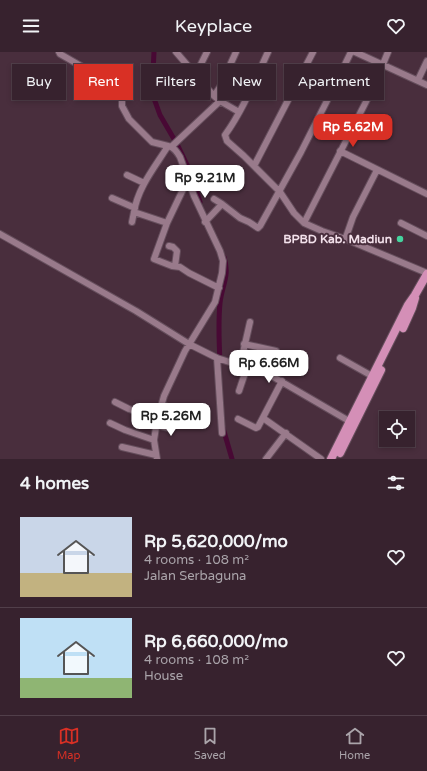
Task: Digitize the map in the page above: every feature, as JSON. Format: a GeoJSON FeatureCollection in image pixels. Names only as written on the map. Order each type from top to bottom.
{"type":"FeatureCollection","features":[{"type":"Feature","properties":{"kind":"highway"},"geometry":{"type":"LineString","coordinates":[[331,459],[372,376],[412,308],[415,295],[427,274]]}},
{"type":"Feature","properties":{"kind":"highway"},"geometry":{"type":"LineString","coordinates":[[337,459],[387,352]]}},
{"type":"Feature","properties":{"kind":"street"},"geometry":{"type":"LineString","coordinates":[[59,52],[120,89],[122,93],[122,106],[129,120],[152,142],[170,146],[176,151],[180,157],[223,261],[219,288],[214,305],[190,344],[167,388],[157,422],[154,440],[157,457],[122,447]]}},
{"type":"Feature","properties":{"kind":"street"},"geometry":{"type":"LineString","coordinates":[[176,52],[187,64]]}},
{"type":"Feature","properties":{"kind":"street"},"geometry":{"type":"LineString","coordinates":[[201,64],[207,52]]}},
{"type":"Feature","properties":{"kind":"street"},"geometry":{"type":"LineString","coordinates":[[214,96],[220,87],[236,52]]}},
{"type":"Feature","properties":{"kind":"street"},"geometry":{"type":"LineString","coordinates":[[268,52],[232,126],[225,135],[225,138],[280,192],[289,206],[304,223],[427,274]]}},
{"type":"Feature","properties":{"kind":"street"},"geometry":{"type":"LineString","coordinates":[[254,166],[313,52]]}},
{"type":"Feature","properties":{"kind":"street"},"geometry":{"type":"LineString","coordinates":[[214,199],[240,218],[258,228],[260,226],[280,192],[351,52]]}},
{"type":"Feature","properties":{"kind":"street"},"geometry":{"type":"LineString","coordinates":[[355,52],[383,64],[388,52]]}},
{"type":"Feature","properties":{"kind":"street"},"geometry":{"type":"LineString","coordinates":[[418,80],[427,62]]}},
{"type":"Feature","properties":{"kind":"street"},"geometry":{"type":"LineString","coordinates":[[384,64],[427,85]]}},
{"type":"Feature","properties":{"kind":"street"},"geometry":{"type":"LineString","coordinates":[[210,91],[220,101],[239,112]]}},
{"type":"Feature","properties":{"kind":"street"},"geometry":{"type":"LineString","coordinates":[[304,223],[365,100]]}},
{"type":"Feature","properties":{"kind":"street"},"geometry":{"type":"LineString","coordinates":[[132,222],[144,183],[170,146],[220,101]]}},
{"type":"Feature","properties":{"kind":"street"},"geometry":{"type":"LineString","coordinates":[[340,151],[427,194]]}},
{"type":"Feature","properties":{"kind":"street"},"geometry":{"type":"LineString","coordinates":[[345,240],[353,217],[377,170]]}},
{"type":"Feature","properties":{"kind":"street"},"geometry":{"type":"LineString","coordinates":[[127,175],[144,183]]}},
{"type":"Feature","properties":{"kind":"street"},"geometry":{"type":"LineString","coordinates":[[188,179],[167,223],[154,259],[156,261],[180,267],[188,273],[219,288]]}},
{"type":"Feature","properties":{"kind":"street"},"geometry":{"type":"LineString","coordinates":[[112,198],[135,210],[167,223]]}},
{"type":"Feature","properties":{"kind":"street"},"geometry":{"type":"LineString","coordinates":[[207,221],[222,204]]}},
{"type":"Feature","properties":{"kind":"street"},"geometry":{"type":"LineString","coordinates":[[401,223],[427,236]]}},
{"type":"Feature","properties":{"kind":"street"},"geometry":{"type":"LineString","coordinates":[[0,234],[136,311],[190,344],[220,360],[264,372],[349,421]]}},
{"type":"Feature","properties":{"kind":"street"},"geometry":{"type":"LineString","coordinates":[[169,246],[173,247],[177,251],[175,266]]}},
{"type":"Feature","properties":{"kind":"street"},"geometry":{"type":"LineString","coordinates":[[240,366],[250,322]]}},
{"type":"Feature","properties":{"kind":"street"},"geometry":{"type":"LineString","coordinates":[[244,344],[276,351]]}},
{"type":"Feature","properties":{"kind":"street"},"geometry":{"type":"LineString","coordinates":[[340,358],[372,376]]}},
{"type":"Feature","properties":{"kind":"street"},"geometry":{"type":"LineString","coordinates":[[220,360],[222,433]]}},
{"type":"Feature","properties":{"kind":"street"},"geometry":{"type":"LineString","coordinates":[[239,391],[248,367]]}},
{"type":"Feature","properties":{"kind":"street"},"geometry":{"type":"LineString","coordinates":[[238,419],[257,428],[282,381]]}},
{"type":"Feature","properties":{"kind":"street"},"geometry":{"type":"LineString","coordinates":[[115,402],[169,428],[174,409],[162,405]]}},
{"type":"Feature","properties":{"kind":"street"},"geometry":{"type":"LineString","coordinates":[[263,418],[321,459]]}},
{"type":"Feature","properties":{"kind":"street"},"geometry":{"type":"LineString","coordinates":[[110,422],[130,432],[154,440]]}},
{"type":"Feature","properties":{"kind":"street"},"geometry":{"type":"LineString","coordinates":[[266,459],[286,433]]}},
{"type":"Feature","properties":{"kind":"waterway"},"geometry":{"type":"LineString","coordinates":[[154,52],[152,93],[160,115],[174,139]]}},
{"type":"Feature","properties":{"kind":"waterway"},"geometry":{"type":"LineString","coordinates":[[177,144],[190,171],[200,202]]}},
{"type":"Feature","properties":{"kind":"waterway"},"geometry":{"type":"LineString","coordinates":[[220,362],[219,310],[226,275],[226,264],[224,257]]}},
{"type":"Feature","properties":{"kind":"waterway"},"geometry":{"type":"LineString","coordinates":[[223,428],[232,459]]}},
{"type":"Feature","properties":{"kind":"place","name":"BPBD Kab. Madiun"},"geometry":{"type":"Point","coordinates":[400,239]}}]}
